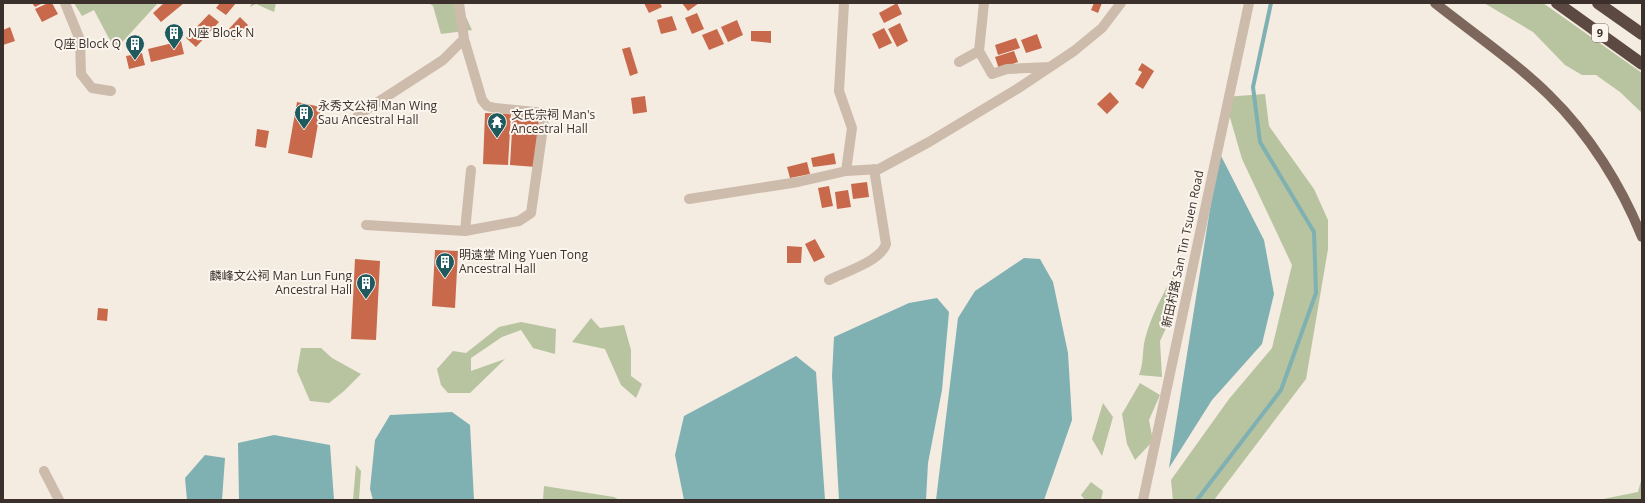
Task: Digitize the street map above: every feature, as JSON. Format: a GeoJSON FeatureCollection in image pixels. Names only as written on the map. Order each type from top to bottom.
{"type":"FeatureCollection","features":[{"type":"Feature","properties":{"kind":"highway","name":"9"},"geometry":{"type":"LineString","coordinates":[[1557,3],[1642,64]]}},
{"type":"Feature","properties":{"kind":"highway","name":"9"},"geometry":{"type":"LineString","coordinates":[[1598,3],[1642,34]]}},
{"type":"Feature","properties":{"kind":"main road"},"geometry":{"type":"LineString","coordinates":[[1435,3],[1526,74],[1559,106],[1578,128],[1609,172],[1626,200],[1642,237]]}},
{"type":"Feature","properties":{"kind":"street"},"geometry":{"type":"LineString","coordinates":[[65,3],[80,40],[81,74],[92,88],[111,92]]}},
{"type":"Feature","properties":{"kind":"street"},"geometry":{"type":"LineString","coordinates":[[366,225],[465,231],[519,221],[531,213],[546,113],[487,106],[479,93],[464,39],[459,3]]}},
{"type":"Feature","properties":{"kind":"street"},"geometry":{"type":"LineString","coordinates":[[844,3],[839,91],[852,128],[846,171]]}},
{"type":"Feature","properties":{"kind":"street"},"geometry":{"type":"LineString","coordinates":[[984,3],[979,51],[992,74],[1007,68],[1050,68]]}},
{"type":"Feature","properties":{"kind":"street"},"geometry":{"type":"LineString","coordinates":[[690,199],[798,182],[846,171],[879,169],[929,142],[1050,68],[1089,40],[1102,28],[1121,3]]}},
{"type":"Feature","properties":{"kind":"street","name":"新田村路 San Tin Tsuen Road"},"geometry":{"type":"LineString","coordinates":[[1143,500],[1249,3]]}},
{"type":"Feature","properties":{"kind":"street"},"geometry":{"type":"LineString","coordinates":[[358,115],[443,60],[464,39]]}},
{"type":"Feature","properties":{"kind":"street"},"geometry":{"type":"LineString","coordinates":[[959,62],[979,51]]}},
{"type":"Feature","properties":{"kind":"street"},"geometry":{"type":"LineString","coordinates":[[829,280],[877,257],[884,251],[886,244],[874,169]]}},
{"type":"Feature","properties":{"kind":"street"},"geometry":{"type":"LineString","coordinates":[[465,231],[470,170]]}},
{"type":"Feature","properties":{"kind":"street"},"geometry":{"type":"LineString","coordinates":[[44,471],[59,500]]}},
{"type":"Feature","properties":{"kind":"green space"},"geometry":{"type":"Polygon","coordinates":[[[74,3],[158,3],[115,50],[94,10],[82,16],[74,3]]]}},
{"type":"Feature","properties":{"kind":"green space"},"geometry":{"type":"Polygon","coordinates":[[[252,3],[276,3],[274,12],[256,4],[250,7],[252,3]]]}},
{"type":"Feature","properties":{"kind":"green space"},"geometry":{"type":"Polygon","coordinates":[[[429,3],[463,3],[465,15],[472,30],[441,34],[433,6],[429,3]]]}},
{"type":"Feature","properties":{"kind":"green space"},"geometry":{"type":"Polygon","coordinates":[[[1484,3],[1543,3],[1642,73],[1642,113],[1620,92],[1596,75],[1582,75],[1565,65],[1533,32],[1484,3]]]}},
{"type":"Feature","properties":{"kind":"green space"},"geometry":{"type":"Polygon","coordinates":[[[1265,94],[1269,126],[1314,189],[1328,220],[1328,249],[1306,379],[1214,500],[1173,500],[1171,480],[1229,399],[1272,348],[1292,265],[1242,159],[1224,97],[1265,94]]]}},
{"type":"Feature","properties":{"kind":"green space"},"geometry":{"type":"Polygon","coordinates":[[[1173,276],[1178,303],[1160,341],[1162,377],[1139,375],[1142,366],[1144,344],[1150,322],[1173,276]]]}},
{"type":"Feature","properties":{"kind":"green space"},"geometry":{"type":"Polygon","coordinates":[[[591,318],[600,328],[624,325],[631,350],[631,376],[642,384],[636,398],[621,385],[605,349],[572,342],[591,318]]]}},
{"type":"Feature","properties":{"kind":"green space"},"geometry":{"type":"Polygon","coordinates":[[[521,322],[556,329],[555,354],[533,348],[521,330],[502,337],[471,358],[471,371],[505,359],[470,393],[448,393],[441,385],[437,369],[453,351],[466,353],[499,327],[521,322]]]}},
{"type":"Feature","properties":{"kind":"green space"},"geometry":{"type":"Polygon","coordinates":[[[301,348],[321,348],[332,358],[361,374],[329,403],[310,401],[297,371],[301,348]]]}},
{"type":"Feature","properties":{"kind":"green space"},"geometry":{"type":"Polygon","coordinates":[[[1140,383],[1160,395],[1149,420],[1153,441],[1135,460],[1127,444],[1122,414],[1140,383]]]}},
{"type":"Feature","properties":{"kind":"green space"},"geometry":{"type":"Polygon","coordinates":[[[1103,403],[1113,417],[1102,456],[1092,439],[1103,403]]]}},
{"type":"Feature","properties":{"kind":"green space"},"geometry":{"type":"Polygon","coordinates":[[[356,465],[361,471],[359,500],[353,500],[356,465]]]}},
{"type":"Feature","properties":{"kind":"green space"},"geometry":{"type":"Polygon","coordinates":[[[1642,477],[1642,500],[1598,500],[1638,492],[1642,477]]]}},
{"type":"Feature","properties":{"kind":"green space"},"geometry":{"type":"Polygon","coordinates":[[[1091,482],[1103,491],[1101,500],[1085,500],[1081,495],[1091,482]]]}},
{"type":"Feature","properties":{"kind":"green space"},"geometry":{"type":"Polygon","coordinates":[[[544,486],[614,497],[619,500],[543,500],[544,486]]]}},
{"type":"Feature","properties":{"kind":"water"},"geometry":{"type":"Polygon","coordinates":[[[1219,152],[1264,240],[1274,294],[1262,344],[1212,400],[1169,468],[1219,152]]]}},
{"type":"Feature","properties":{"kind":"water"},"geometry":{"type":"Polygon","coordinates":[[[1024,258],[1040,259],[1053,282],[1068,353],[1072,420],[1044,500],[936,500],[958,318],[975,291],[1024,258]]]}},
{"type":"Feature","properties":{"kind":"water"},"geometry":{"type":"Polygon","coordinates":[[[937,298],[949,312],[942,390],[928,463],[926,500],[839,500],[832,376],[834,337],[909,303],[937,298]]]}},
{"type":"Feature","properties":{"kind":"water"},"geometry":{"type":"Polygon","coordinates":[[[796,356],[816,372],[825,500],[684,500],[675,455],[684,416],[796,356]]]}},
{"type":"Feature","properties":{"kind":"water"},"geometry":{"type":"Polygon","coordinates":[[[452,412],[470,425],[474,500],[373,500],[370,489],[375,440],[390,415],[452,412]]]}},
{"type":"Feature","properties":{"kind":"water"},"geometry":{"type":"Polygon","coordinates":[[[274,435],[330,445],[334,500],[239,500],[238,443],[274,435]]]}},
{"type":"Feature","properties":{"kind":"water"},"geometry":{"type":"Polygon","coordinates":[[[205,455],[225,458],[222,500],[187,500],[185,478],[205,455]]]}},
{"type":"Feature","properties":{"kind":"building"},"geometry":{"type":"Polygon","coordinates":[[[32,3],[43,3],[35,7],[32,3]]]}},
{"type":"Feature","properties":{"kind":"building"},"geometry":{"type":"Polygon","coordinates":[[[48,3],[52,3],[58,14],[42,22],[35,9],[48,3]]]}},
{"type":"Feature","properties":{"kind":"building"},"geometry":{"type":"Polygon","coordinates":[[[164,3],[184,3],[161,22],[153,13],[164,3]]]}},
{"type":"Feature","properties":{"kind":"building"},"geometry":{"type":"Polygon","coordinates":[[[220,3],[236,3],[226,15],[216,8],[220,3]]]}},
{"type":"Feature","properties":{"kind":"building"},"geometry":{"type":"Polygon","coordinates":[[[644,3],[660,3],[662,7],[649,13],[644,3]]]}},
{"type":"Feature","properties":{"kind":"building"},"geometry":{"type":"Polygon","coordinates":[[[682,3],[699,3],[688,11],[682,3]]]}},
{"type":"Feature","properties":{"kind":"building"},"geometry":{"type":"Polygon","coordinates":[[[897,3],[902,14],[884,23],[879,13],[897,3]]]}},
{"type":"Feature","properties":{"kind":"building"},"geometry":{"type":"Polygon","coordinates":[[[1094,3],[1102,3],[1098,13],[1091,10],[1094,3]]]}},
{"type":"Feature","properties":{"kind":"building"},"geometry":{"type":"Polygon","coordinates":[[[697,13],[704,29],[692,34],[685,18],[697,13]]]}},
{"type":"Feature","properties":{"kind":"building"},"geometry":{"type":"Polygon","coordinates":[[[209,14],[219,22],[196,47],[186,38],[209,14]]]}},
{"type":"Feature","properties":{"kind":"building"},"geometry":{"type":"Polygon","coordinates":[[[672,16],[677,30],[661,34],[657,20],[672,16]]]}},
{"type":"Feature","properties":{"kind":"building"},"geometry":{"type":"Polygon","coordinates":[[[240,17],[248,25],[234,40],[226,32],[240,17]]]}},
{"type":"Feature","properties":{"kind":"building"},"geometry":{"type":"Polygon","coordinates":[[[737,20],[743,35],[728,42],[721,27],[737,20]]]}},
{"type":"Feature","properties":{"kind":"building"},"geometry":{"type":"Polygon","coordinates":[[[900,23],[908,41],[897,47],[888,29],[900,23]]]}},
{"type":"Feature","properties":{"kind":"building"},"geometry":{"type":"Polygon","coordinates":[[[10,27],[15,41],[3,45],[3,30],[10,27]]]}},
{"type":"Feature","properties":{"kind":"building"},"geometry":{"type":"Polygon","coordinates":[[[884,28],[892,43],[879,49],[872,34],[884,28]]]}},
{"type":"Feature","properties":{"kind":"building"},"geometry":{"type":"Polygon","coordinates":[[[717,29],[724,44],[709,50],[702,35],[717,29]]]}},
{"type":"Feature","properties":{"kind":"building"},"geometry":{"type":"Polygon","coordinates":[[[751,31],[771,31],[771,43],[751,41],[751,31]]]}},
{"type":"Feature","properties":{"kind":"building"},"geometry":{"type":"Polygon","coordinates":[[[1037,34],[1042,48],[1026,53],[1021,40],[1037,34]]]}},
{"type":"Feature","properties":{"kind":"building"},"geometry":{"type":"Polygon","coordinates":[[[1016,38],[1020,48],[998,55],[995,45],[1016,38]]]}},
{"type":"Feature","properties":{"kind":"building"},"geometry":{"type":"Polygon","coordinates":[[[181,41],[184,54],[151,62],[148,49],[181,41]]]}},
{"type":"Feature","properties":{"kind":"building"},"geometry":{"type":"Polygon","coordinates":[[[630,47],[638,73],[630,76],[622,49],[630,47]]]}},
{"type":"Feature","properties":{"kind":"building"},"geometry":{"type":"Polygon","coordinates":[[[1014,51],[1018,62],[999,69],[995,57],[1014,51]]]}},
{"type":"Feature","properties":{"kind":"building","name":"Q座 Block Q"},"geometry":{"type":"Polygon","coordinates":[[[142,53],[145,65],[129,69],[126,56],[142,53]]]}},
{"type":"Feature","properties":{"kind":"building"},"geometry":{"type":"Polygon","coordinates":[[[1142,63],[1154,71],[1143,89],[1135,84],[1142,72],[1138,70],[1142,63]]]}},
{"type":"Feature","properties":{"kind":"building"},"geometry":{"type":"Polygon","coordinates":[[[1110,92],[1119,102],[1107,114],[1097,104],[1110,92]]]}},
{"type":"Feature","properties":{"kind":"building"},"geometry":{"type":"Polygon","coordinates":[[[645,96],[647,112],[633,114],[631,98],[645,96]]]}},
{"type":"Feature","properties":{"kind":"building","name":"永秀文公祠 Man Wing Sau Ancestral Hall"},"geometry":{"type":"Polygon","coordinates":[[[297,102],[321,107],[312,158],[288,153],[297,102]]]}},
{"type":"Feature","properties":{"kind":"building","name":"文氏宗祠 Man's Ancestral Hall"},"geometry":{"type":"Polygon","coordinates":[[[485,113],[511,114],[508,165],[483,164],[485,113]]]}},
{"type":"Feature","properties":{"kind":"building"},"geometry":{"type":"Polygon","coordinates":[[[513,114],[539,116],[536,167],[510,165],[513,114]]]}},
{"type":"Feature","properties":{"kind":"building"},"geometry":{"type":"Polygon","coordinates":[[[257,129],[269,131],[266,148],[255,146],[257,129]]]}},
{"type":"Feature","properties":{"kind":"building"},"geometry":{"type":"Polygon","coordinates":[[[834,153],[836,164],[813,167],[811,158],[834,153]]]}},
{"type":"Feature","properties":{"kind":"building"},"geometry":{"type":"Polygon","coordinates":[[[807,162],[810,174],[790,178],[787,167],[807,162]]]}},
{"type":"Feature","properties":{"kind":"building"},"geometry":{"type":"Polygon","coordinates":[[[867,182],[869,197],[853,199],[851,184],[867,182]]]}},
{"type":"Feature","properties":{"kind":"building"},"geometry":{"type":"Polygon","coordinates":[[[829,186],[833,206],[822,208],[818,188],[829,186]]]}},
{"type":"Feature","properties":{"kind":"building"},"geometry":{"type":"Polygon","coordinates":[[[848,190],[851,207],[837,209],[835,192],[848,190]]]}},
{"type":"Feature","properties":{"kind":"building"},"geometry":{"type":"Polygon","coordinates":[[[815,239],[825,257],[814,262],[805,244],[815,239]]]}},
{"type":"Feature","properties":{"kind":"building"},"geometry":{"type":"Polygon","coordinates":[[[787,246],[802,247],[801,263],[787,263],[787,246]]]}},
{"type":"Feature","properties":{"kind":"building","name":"明遠堂 Ming Yuen Tong Ancestral Hall"},"geometry":{"type":"Polygon","coordinates":[[[435,250],[458,251],[455,308],[432,306],[435,250]]]}},
{"type":"Feature","properties":{"kind":"building","name":"麟峰文公祠 Man Lun Fung Ancestral Hall"},"geometry":{"type":"Polygon","coordinates":[[[355,259],[380,261],[376,340],[351,339],[355,259]]]}},
{"type":"Feature","properties":{"kind":"building"},"geometry":{"type":"Polygon","coordinates":[[[98,308],[108,309],[107,321],[97,320],[98,308]]]}},
{"type":"Feature","properties":{"kind":"waterway"},"geometry":{"type":"LineString","coordinates":[[1197,500],[1281,390],[1316,293],[1314,232],[1260,142],[1253,87],[1271,3]]}},
{"type":"Feature","properties":{"kind":"place","name":"N座 Block N"},"geometry":{"type":"Point","coordinates":[174,50]}},
{"type":"Feature","properties":{"kind":"place","name":"Q座 Block Q"},"geometry":{"type":"Point","coordinates":[135,61]}},
{"type":"Feature","properties":{"kind":"place","name":"永秀文公祠 Man Wing Sau Ancestral Hall"},"geometry":{"type":"Point","coordinates":[304,130]}},
{"type":"Feature","properties":{"kind":"place","name":"文氏宗祠 Man's Ancestral Hall"},"geometry":{"type":"Point","coordinates":[497,139]}},
{"type":"Feature","properties":{"kind":"place","name":"明遠堂 Ming Yuen Tong Ancestral Hall"},"geometry":{"type":"Point","coordinates":[445,279]}},
{"type":"Feature","properties":{"kind":"place","name":"麟峰文公祠 Man Lun Fung Ancestral Hall"},"geometry":{"type":"Point","coordinates":[366,300]}}]}
